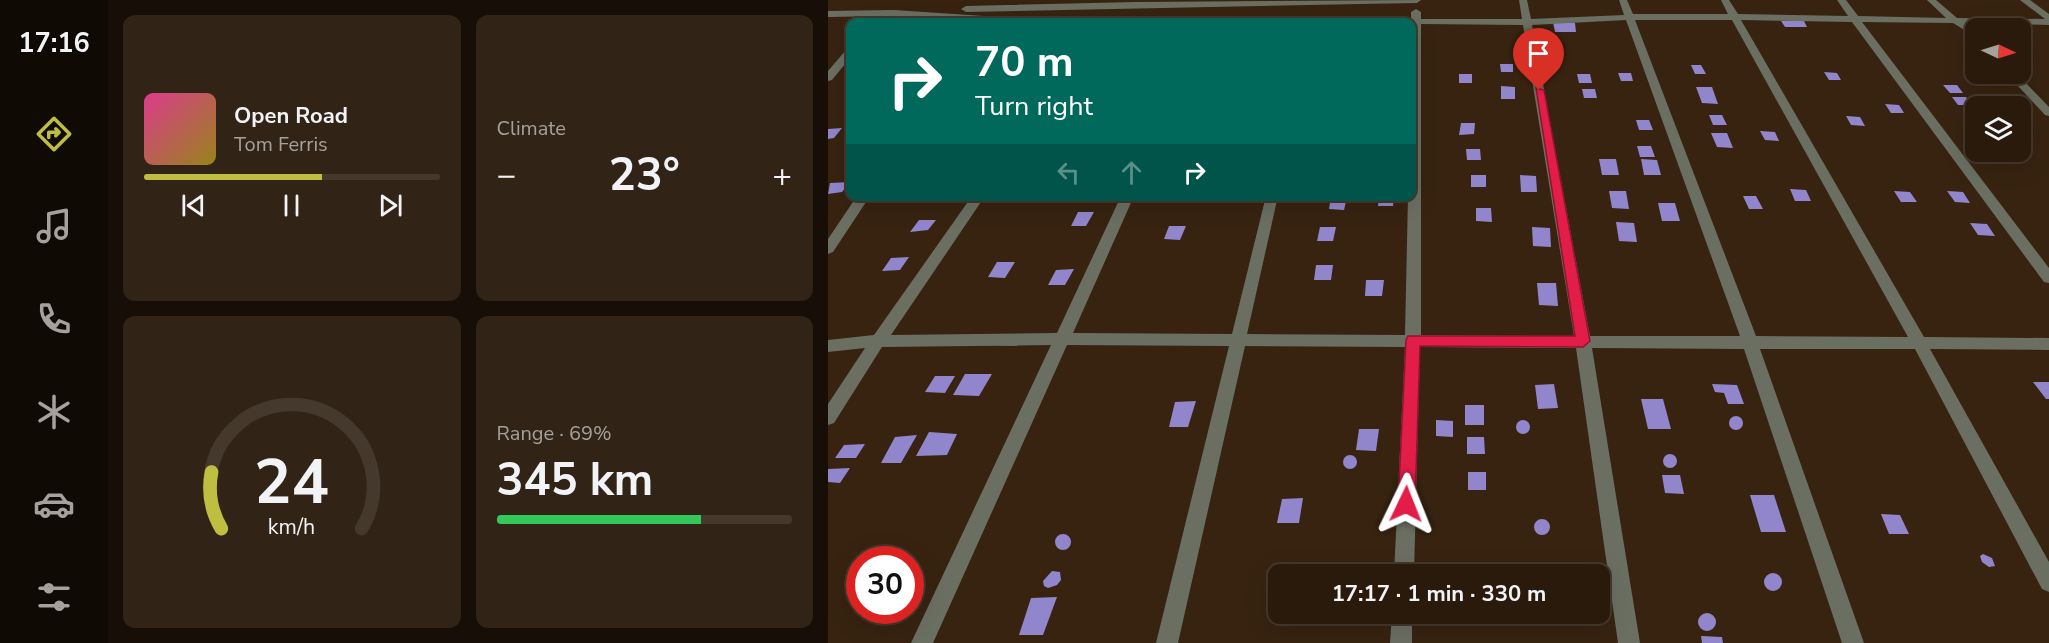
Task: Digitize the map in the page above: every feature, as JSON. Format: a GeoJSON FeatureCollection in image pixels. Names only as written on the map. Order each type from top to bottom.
{"type":"FeatureCollection","features":[{"type":"Feature","properties":{"kind":"street"},"geometry":{"type":"LineString","coordinates":[[880,18],[895,0]]}},
{"type":"Feature","properties":{"kind":"street"},"geometry":{"type":"LineString","coordinates":[[828,14],[884,13],[994,4],[1416,0],[1415,18]]}},
{"type":"Feature","properties":{"kind":"street"},"geometry":{"type":"LineString","coordinates":[[1523,0],[1583,341],[1629,643]]}},
{"type":"Feature","properties":{"kind":"street"},"geometry":{"type":"LineString","coordinates":[[1623,0],[1750,342],[1853,643]]}},
{"type":"Feature","properties":{"kind":"street"},"geometry":{"type":"LineString","coordinates":[[1725,0],[1919,343],[2049,582]]}},
{"type":"Feature","properties":{"kind":"street"},"geometry":{"type":"LineString","coordinates":[[1841,0],[2049,278]]}},
{"type":"Feature","properties":{"kind":"street"},"geometry":{"type":"LineString","coordinates":[[1931,0],[1965,27]]}},
{"type":"Feature","properties":{"kind":"street"},"geometry":{"type":"LineString","coordinates":[[2024,0],[2049,20]]}},
{"type":"Feature","properties":{"kind":"street"},"geometry":{"type":"LineString","coordinates":[[1209,18],[1217,1]]}},
{"type":"Feature","properties":{"kind":"street"},"geometry":{"type":"LineString","coordinates":[[1103,18],[1115,2]]}},
{"type":"Feature","properties":{"kind":"street"},"geometry":{"type":"LineString","coordinates":[[1314,18],[1318,2]]}},
{"type":"Feature","properties":{"kind":"street"},"geometry":{"type":"LineString","coordinates":[[1031,18],[1044,3]]}},
{"type":"Feature","properties":{"kind":"street"},"geometry":{"type":"LineString","coordinates":[[985,18],[994,4]]}},
{"type":"Feature","properties":{"kind":"street"},"geometry":{"type":"LineString","coordinates":[[884,13],[946,18]]}},
{"type":"Feature","properties":{"kind":"street"},"geometry":{"type":"LineString","coordinates":[[1416,21],[1527,22],[1630,17],[2049,20]]}},
{"type":"Feature","properties":{"kind":"street"},"geometry":{"type":"LineString","coordinates":[[828,78],[846,57]]}},
{"type":"Feature","properties":{"kind":"street"},"geometry":{"type":"LineString","coordinates":[[2021,84],[2049,113]]}},
{"type":"Feature","properties":{"kind":"street"},"geometry":{"type":"LineString","coordinates":[[828,249],[861,201]]}},
{"type":"Feature","properties":{"kind":"street"},"geometry":{"type":"LineString","coordinates":[[828,418],[878,341],[976,201]]}},
{"type":"Feature","properties":{"kind":"street"},"geometry":{"type":"LineString","coordinates":[[922,643],[1126,201]]}},
{"type":"Feature","properties":{"kind":"street"},"geometry":{"type":"LineString","coordinates":[[1167,643],[1271,201]]}},
{"type":"Feature","properties":{"kind":"street"},"geometry":{"type":"LineString","coordinates":[[1404,564],[1413,340],[1414,201]]}},
{"type":"Feature","properties":{"kind":"street"},"geometry":{"type":"LineString","coordinates":[[828,346],[878,341],[1063,339],[2049,344]]}},
{"type":"Feature","properties":{"kind":"street"},"geometry":{"type":"LineString","coordinates":[[1401,643],[1402,624]]}},
{"type":"Feature","properties":{"kind":"building"},"geometry":{"type":"Polygon","coordinates":[[[1781,21],[1804,21],[1807,27],[1785,27],[1781,21]]]}},
{"type":"Feature","properties":{"kind":"building"},"geometry":{"type":"Polygon","coordinates":[[[1553,22],[1575,23],[1576,32],[1555,32],[1553,22]]]}},
{"type":"Feature","properties":{"kind":"building"},"geometry":{"type":"Polygon","coordinates":[[[1500,64],[1513,64],[1513,72],[1501,72],[1500,64]]]}},
{"type":"Feature","properties":{"kind":"building"},"geometry":{"type":"Polygon","coordinates":[[[1691,65],[1701,65],[1706,74],[1695,74],[1691,65]]]}},
{"type":"Feature","properties":{"kind":"building"},"geometry":{"type":"Polygon","coordinates":[[[1824,72],[1837,73],[1841,80],[1829,80],[1824,72]]]}},
{"type":"Feature","properties":{"kind":"building"},"geometry":{"type":"Polygon","coordinates":[[[1618,73],[1631,73],[1633,81],[1621,81],[1618,73]]]}},
{"type":"Feature","properties":{"kind":"building"},"geometry":{"type":"Polygon","coordinates":[[[1459,74],[1472,74],[1472,83],[1459,83],[1459,74]]]}},
{"type":"Feature","properties":{"kind":"building"},"geometry":{"type":"Polygon","coordinates":[[[1577,74],[1590,74],[1592,83],[1579,83],[1577,74]]]}},
{"type":"Feature","properties":{"kind":"building"},"geometry":{"type":"Polygon","coordinates":[[[1984,84],[1998,86],[1985,86],[1984,84]]]}},
{"type":"Feature","properties":{"kind":"building"},"geometry":{"type":"Polygon","coordinates":[[[1943,85],[1957,85],[1963,93],[1950,93],[1943,85]]]}},
{"type":"Feature","properties":{"kind":"building"},"geometry":{"type":"Polygon","coordinates":[[[1501,86],[1515,87],[1515,99],[1501,99],[1501,86]]]}},
{"type":"Feature","properties":{"kind":"building"},"geometry":{"type":"Polygon","coordinates":[[[1696,87],[1712,87],[1718,104],[1702,103],[1696,87]]]}},
{"type":"Feature","properties":{"kind":"building"},"geometry":{"type":"Polygon","coordinates":[[[1582,89],[1595,89],[1597,98],[1584,98],[1582,89]]]}},
{"type":"Feature","properties":{"kind":"building"},"geometry":{"type":"Polygon","coordinates":[[[1952,97],[1965,97],[1965,105],[1958,105],[1952,97]]]}},
{"type":"Feature","properties":{"kind":"building"},"geometry":{"type":"Polygon","coordinates":[[[1885,104],[1899,105],[1904,113],[1891,113],[1885,104]]]}},
{"type":"Feature","properties":{"kind":"building"},"geometry":{"type":"Polygon","coordinates":[[[1709,115],[1722,115],[1727,125],[1713,125],[1709,115]]]}},
{"type":"Feature","properties":{"kind":"building"},"geometry":{"type":"Polygon","coordinates":[[[1846,116],[1860,117],[1865,126],[1851,125],[1846,116]]]}},
{"type":"Feature","properties":{"kind":"building"},"geometry":{"type":"Polygon","coordinates":[[[1636,120],[1649,120],[1653,130],[1639,130],[1636,120]]]}},
{"type":"Feature","properties":{"kind":"building"},"geometry":{"type":"Polygon","coordinates":[[[1461,123],[1475,123],[1474,134],[1459,135],[1461,123]]]}},
{"type":"Feature","properties":{"kind":"building"},"geometry":{"type":"Polygon","coordinates":[[[842,128],[834,138],[828,139],[828,129],[842,128]]]}},
{"type":"Feature","properties":{"kind":"building"},"geometry":{"type":"Polygon","coordinates":[[[1760,131],[1775,132],[1779,141],[1765,140],[1760,131]]]}},
{"type":"Feature","properties":{"kind":"building"},"geometry":{"type":"Polygon","coordinates":[[[1711,133],[1727,133],[1733,148],[1717,147],[1711,133]]]}},
{"type":"Feature","properties":{"kind":"building"},"geometry":{"type":"Polygon","coordinates":[[[1637,146],[1651,146],[1655,157],[1640,157],[1637,146]]]}},
{"type":"Feature","properties":{"kind":"building"},"geometry":{"type":"Polygon","coordinates":[[[1466,149],[1480,149],[1481,160],[1467,160],[1466,149]]]}},
{"type":"Feature","properties":{"kind":"building"},"geometry":{"type":"Polygon","coordinates":[[[1599,159],[1616,159],[1619,175],[1602,175],[1599,159]]]}},
{"type":"Feature","properties":{"kind":"building"},"geometry":{"type":"Polygon","coordinates":[[[1641,159],[1657,160],[1661,175],[1644,175],[1641,159]]]}},
{"type":"Feature","properties":{"kind":"building"},"geometry":{"type":"Polygon","coordinates":[[[1471,175],[1486,175],[1486,187],[1471,187],[1471,175]]]}},
{"type":"Feature","properties":{"kind":"building"},"geometry":{"type":"Polygon","coordinates":[[[1520,175],[1536,176],[1537,192],[1521,192],[1520,175]]]}},
{"type":"Feature","properties":{"kind":"building"},"geometry":{"type":"Polygon","coordinates":[[[846,182],[846,187],[842,192],[828,194],[830,183],[846,182]]]}},
{"type":"Feature","properties":{"kind":"building"},"geometry":{"type":"Polygon","coordinates":[[[1790,189],[1806,190],[1811,201],[1795,201],[1790,189]]]}},
{"type":"Feature","properties":{"kind":"building"},"geometry":{"type":"Polygon","coordinates":[[[1609,191],[1626,191],[1629,209],[1612,208],[1609,191]]]}},
{"type":"Feature","properties":{"kind":"building"},"geometry":{"type":"Polygon","coordinates":[[[1894,191],[1910,192],[1917,202],[1901,202],[1894,191]]]}},
{"type":"Feature","properties":{"kind":"building"},"geometry":{"type":"Polygon","coordinates":[[[1947,191],[1963,192],[1970,203],[1955,202],[1947,191]]]}},
{"type":"Feature","properties":{"kind":"building"},"geometry":{"type":"Polygon","coordinates":[[[1743,196],[1756,196],[1763,209],[1749,209],[1743,196]]]}},
{"type":"Feature","properties":{"kind":"building"},"geometry":{"type":"Polygon","coordinates":[[[1330,201],[1346,201],[1344,210],[1329,209],[1330,201]]]}},
{"type":"Feature","properties":{"kind":"building"},"geometry":{"type":"Polygon","coordinates":[[[1378,201],[1394,201],[1393,206],[1378,206],[1378,201]]]}},
{"type":"Feature","properties":{"kind":"building"},"geometry":{"type":"Polygon","coordinates":[[[1658,203],[1675,203],[1680,221],[1662,221],[1658,203]]]}},
{"type":"Feature","properties":{"kind":"building"},"geometry":{"type":"Polygon","coordinates":[[[1476,208],[1491,208],[1492,222],[1476,221],[1476,208]]]}},
{"type":"Feature","properties":{"kind":"building"},"geometry":{"type":"Polygon","coordinates":[[[1078,212],[1094,212],[1086,226],[1071,226],[1078,212]]]}},
{"type":"Feature","properties":{"kind":"building"},"geometry":{"type":"Polygon","coordinates":[[[919,220],[936,220],[928,230],[910,232],[919,220]]]}},
{"type":"Feature","properties":{"kind":"building"},"geometry":{"type":"Polygon","coordinates":[[[1616,222],[1634,223],[1637,242],[1619,241],[1616,222]]]}},
{"type":"Feature","properties":{"kind":"building"},"geometry":{"type":"Polygon","coordinates":[[[1970,223],[1987,224],[1995,236],[1978,235],[1970,223]]]}},
{"type":"Feature","properties":{"kind":"building"},"geometry":{"type":"Polygon","coordinates":[[[1169,226],[1186,226],[1180,240],[1164,239],[1169,226]]]}},
{"type":"Feature","properties":{"kind":"building"},"geometry":{"type":"Polygon","coordinates":[[[1320,227],[1336,227],[1333,241],[1317,241],[1320,227]]]}},
{"type":"Feature","properties":{"kind":"building"},"geometry":{"type":"Polygon","coordinates":[[[1532,227],[1550,228],[1551,247],[1533,246],[1532,227]]]}},
{"type":"Feature","properties":{"kind":"building"},"geometry":{"type":"Polygon","coordinates":[[[909,257],[900,270],[882,271],[891,258],[909,257]]]}},
{"type":"Feature","properties":{"kind":"building"},"geometry":{"type":"Polygon","coordinates":[[[997,262],[1015,262],[1005,278],[988,277],[997,262]]]}},
{"type":"Feature","properties":{"kind":"building"},"geometry":{"type":"Polygon","coordinates":[[[1316,265],[1333,265],[1331,280],[1314,280],[1316,265]]]}},
{"type":"Feature","properties":{"kind":"building"},"geometry":{"type":"Polygon","coordinates":[[[1074,269],[1065,285],[1048,285],[1056,270],[1074,269]]]}},
{"type":"Feature","properties":{"kind":"building"},"geometry":{"type":"Polygon","coordinates":[[[1366,280],[1384,280],[1382,296],[1365,296],[1366,280]]]}},
{"type":"Feature","properties":{"kind":"building"},"geometry":{"type":"Polygon","coordinates":[[[1537,283],[1556,283],[1558,306],[1539,305],[1537,283]]]}},
{"type":"Feature","properties":{"kind":"building"},"geometry":{"type":"Polygon","coordinates":[[[965,374],[992,374],[979,396],[953,395],[965,374]]]}},
{"type":"Feature","properties":{"kind":"building"},"geometry":{"type":"Polygon","coordinates":[[[935,376],[955,376],[945,393],[925,392],[935,376]]]}},
{"type":"Feature","properties":{"kind":"building"},"geometry":{"type":"Polygon","coordinates":[[[2033,382],[2049,382],[2049,399],[2046,399],[2033,382]]]}},
{"type":"Feature","properties":{"kind":"building"},"geometry":{"type":"Polygon","coordinates":[[[1554,384],[1558,408],[1538,409],[1535,385],[1554,384]]]}},
{"type":"Feature","properties":{"kind":"building"},"geometry":{"type":"Polygon","coordinates":[[[1712,384],[1737,385],[1744,404],[1728,404],[1724,393],[1715,392],[1712,384]]]}},
{"type":"Feature","properties":{"kind":"building"},"geometry":{"type":"Polygon","coordinates":[[[1641,399],[1663,399],[1671,429],[1648,429],[1641,399]]]}},
{"type":"Feature","properties":{"kind":"building"},"geometry":{"type":"Polygon","coordinates":[[[1196,401],[1188,427],[1169,427],[1175,402],[1196,401]]]}},
{"type":"Feature","properties":{"kind":"building"},"geometry":{"type":"Polygon","coordinates":[[[1465,405],[1484,405],[1484,425],[1465,425],[1465,405]]]}},
{"type":"Feature","properties":{"kind":"building"},"geometry":{"type":"Polygon","coordinates":[[[1736,416],[1741,418],[1743,423],[1741,428],[1736,430],[1731,428],[1729,423],[1731,418],[1736,416]]]}},
{"type":"Feature","properties":{"kind":"building"},"geometry":{"type":"Polygon","coordinates":[[[1436,420],[1453,421],[1453,437],[1436,436],[1436,420]]]}},
{"type":"Feature","properties":{"kind":"building"},"geometry":{"type":"Polygon","coordinates":[[[1523,420],[1528,422],[1530,427],[1528,432],[1523,434],[1518,432],[1516,427],[1518,422],[1523,420]]]}},
{"type":"Feature","properties":{"kind":"building"},"geometry":{"type":"Polygon","coordinates":[[[1359,429],[1379,429],[1376,451],[1356,450],[1359,429]]]}},
{"type":"Feature","properties":{"kind":"building"},"geometry":{"type":"Polygon","coordinates":[[[929,432],[957,434],[947,455],[916,456],[929,432]]]}},
{"type":"Feature","properties":{"kind":"building"},"geometry":{"type":"Polygon","coordinates":[[[917,435],[901,463],[881,463],[895,437],[917,435]]]}},
{"type":"Feature","properties":{"kind":"building"},"geometry":{"type":"Polygon","coordinates":[[[1467,437],[1484,437],[1485,454],[1467,454],[1467,437]]]}},
{"type":"Feature","properties":{"kind":"building"},"geometry":{"type":"Polygon","coordinates":[[[865,444],[856,458],[835,458],[844,445],[865,444]]]}},
{"type":"Feature","properties":{"kind":"building"},"geometry":{"type":"Polygon","coordinates":[[[1667,454],[1673,454],[1677,461],[1673,468],[1667,468],[1663,464],[1663,458],[1667,454]]]}},
{"type":"Feature","properties":{"kind":"building"},"geometry":{"type":"Polygon","coordinates":[[[1347,455],[1353,455],[1357,462],[1353,469],[1347,469],[1343,465],[1343,459],[1347,455]]]}},
{"type":"Feature","properties":{"kind":"building"},"geometry":{"type":"Polygon","coordinates":[[[850,468],[840,483],[828,482],[828,469],[850,468]]]}},
{"type":"Feature","properties":{"kind":"building"},"geometry":{"type":"Polygon","coordinates":[[[1468,472],[1486,472],[1486,490],[1468,490],[1468,472]]]}},
{"type":"Feature","properties":{"kind":"building"},"geometry":{"type":"Polygon","coordinates":[[[1662,475],[1680,475],[1684,494],[1665,493],[1662,475]]]}},
{"type":"Feature","properties":{"kind":"building"},"geometry":{"type":"Polygon","coordinates":[[[1750,495],[1774,495],[1786,532],[1761,532],[1750,495]]]}},
{"type":"Feature","properties":{"kind":"building"},"geometry":{"type":"Polygon","coordinates":[[[1303,498],[1299,523],[1277,523],[1282,499],[1303,498]]]}},
{"type":"Feature","properties":{"kind":"building"},"geometry":{"type":"Polygon","coordinates":[[[1881,514],[1900,515],[1909,534],[1889,534],[1881,514]]]}},
{"type":"Feature","properties":{"kind":"building"},"geometry":{"type":"Polygon","coordinates":[[[1542,519],[1548,521],[1550,527],[1548,533],[1542,535],[1536,533],[1534,527],[1536,521],[1542,519]]]}},
{"type":"Feature","properties":{"kind":"building"},"geometry":{"type":"Polygon","coordinates":[[[1060,534],[1066,534],[1071,542],[1069,548],[1060,550],[1055,545],[1055,539],[1060,534]]]}},
{"type":"Feature","properties":{"kind":"building"},"geometry":{"type":"Polygon","coordinates":[[[1983,554],[1992,558],[1995,566],[1989,567],[1982,562],[1980,556],[1983,554]]]}},
{"type":"Feature","properties":{"kind":"building"},"geometry":{"type":"Polygon","coordinates":[[[1052,571],[1060,572],[1061,580],[1057,585],[1048,588],[1044,586],[1043,581],[1052,571]]]}},
{"type":"Feature","properties":{"kind":"building"},"geometry":{"type":"Polygon","coordinates":[[[1773,573],[1779,576],[1782,582],[1779,588],[1773,591],[1767,588],[1764,582],[1767,576],[1773,573]]]}},
{"type":"Feature","properties":{"kind":"building"},"geometry":{"type":"Polygon","coordinates":[[[1057,597],[1043,635],[1019,635],[1031,598],[1057,597]]]}},
{"type":"Feature","properties":{"kind":"building"},"geometry":{"type":"Polygon","coordinates":[[[1707,613],[1713,616],[1716,622],[1713,628],[1707,631],[1701,628],[1698,622],[1701,616],[1707,613]]]}},
{"type":"Feature","properties":{"kind":"building"},"geometry":{"type":"Polygon","coordinates":[[[1701,636],[1722,637],[1723,643],[1702,643],[1701,636]]]}},
{"type":"Feature","properties":{"kind":"route"},"geometry":{"type":"LineString","coordinates":[[1406,504],[1413,340],[1583,341],[1539,90]]}}]}
